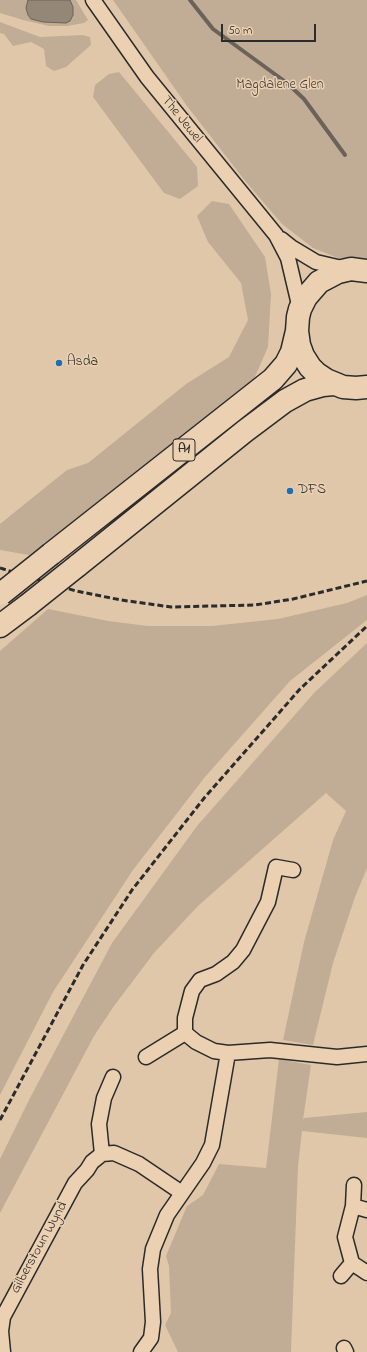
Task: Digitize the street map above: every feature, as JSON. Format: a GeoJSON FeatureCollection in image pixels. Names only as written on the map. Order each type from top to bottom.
{"type":"FeatureCollection","features":[{"type":"Feature","properties":{"kind":"main road","name":"A1"},"geometry":{"type":"LineString","coordinates":[[0,595],[273,379],[286,364],[292,352],[300,308],[306,297],[319,282],[338,272],[359,270]]}},
{"type":"Feature","properties":{"kind":"main road","name":"A1"},"geometry":{"type":"LineString","coordinates":[[297,331],[299,345],[303,356],[310,367],[326,380],[342,387],[367,387]]}},
{"type":"Feature","properties":{"kind":"main road","name":"A1"},"geometry":{"type":"LineString","coordinates":[[0,626],[245,431],[285,401],[305,390],[333,384]]}},
{"type":"Feature","properties":{"kind":"street","name":"The Jewel"},"geometry":{"type":"LineString","coordinates":[[93,0],[147,77],[276,235],[288,258],[300,308]]}},
{"type":"Feature","properties":{"kind":"street","name":"The Jewel"},"geometry":{"type":"LineString","coordinates":[[276,235],[291,247],[316,262],[359,270]]}},
{"type":"Feature","properties":{"kind":"street"},"geometry":{"type":"LineString","coordinates":[[185,1033],[185,1018],[192,991],[200,980],[216,974],[233,962],[243,950],[268,902],[276,868],[293,870]]}},
{"type":"Feature","properties":{"kind":"street"},"geometry":{"type":"LineString","coordinates":[[185,1033],[196,1042],[214,1051],[228,1053],[270,1050],[337,1057],[367,1054]]}},
{"type":"Feature","properties":{"kind":"street"},"geometry":{"type":"LineString","coordinates":[[146,1057],[185,1033]]}},
{"type":"Feature","properties":{"kind":"street"},"geometry":{"type":"LineString","coordinates":[[141,1352],[151,1338],[153,1322],[150,1269],[153,1248],[167,1215],[202,1163],[212,1145],[228,1053]]}},
{"type":"Feature","properties":{"kind":"street"},"geometry":{"type":"LineString","coordinates":[[113,1077],[104,1098],[99,1124],[102,1154],[114,1153],[139,1164],[182,1193]]}},
{"type":"Feature","properties":{"kind":"street","name":"Gilberstoun Wynd"},"geometry":{"type":"LineString","coordinates":[[3,1352],[1,1330],[3,1317],[75,1183],[92,1162],[102,1154]]}},
{"type":"Feature","properties":{"kind":"street"},"geometry":{"type":"LineString","coordinates":[[354,1185],[353,1206],[345,1237],[352,1263],[367,1273]]}},
{"type":"Feature","properties":{"kind":"street"},"geometry":{"type":"LineString","coordinates":[[353,1206],[367,1210]]}},
{"type":"Feature","properties":{"kind":"street"},"geometry":{"type":"LineString","coordinates":[[341,1276],[352,1263]]}},
{"type":"Feature","properties":{"kind":"green space"},"geometry":{"type":"Polygon","coordinates":[[[0,0],[76,0],[88,20],[84,23],[67,26],[49,26],[0,13],[0,0]]]}},
{"type":"Feature","properties":{"kind":"green space","name":"Magdalene Glen"},"geometry":{"type":"Polygon","coordinates":[[[113,0],[367,0],[367,260],[338,258],[313,248],[282,224],[246,182],[187,106],[113,0]]]}},
{"type":"Feature","properties":{"kind":"green space"},"geometry":{"type":"Polygon","coordinates":[[[0,22],[40,37],[82,35],[90,37],[91,45],[66,67],[54,71],[46,66],[44,49],[31,42],[13,46],[4,34],[0,33],[0,22]]]}},
{"type":"Feature","properties":{"kind":"green space"},"geometry":{"type":"Polygon","coordinates":[[[119,72],[197,167],[198,186],[180,199],[164,193],[93,97],[95,85],[109,74],[119,72]]]}},
{"type":"Feature","properties":{"kind":"green space"},"geometry":{"type":"Polygon","coordinates":[[[212,201],[229,204],[265,257],[271,294],[268,347],[254,379],[225,408],[29,555],[0,550],[0,524],[67,470],[88,463],[186,384],[229,357],[248,320],[241,283],[208,242],[197,216],[212,201]]]}},
{"type":"Feature","properties":{"kind":"green space"},"geometry":{"type":"Polygon","coordinates":[[[367,595],[367,620],[290,681],[205,777],[133,870],[53,992],[0,1095],[0,651],[48,609],[108,621],[148,626],[212,626],[278,619],[347,603],[367,595]]]}},
{"type":"Feature","properties":{"kind":"green space"},"geometry":{"type":"Polygon","coordinates":[[[367,643],[367,868],[355,897],[333,963],[313,1045],[283,1040],[304,942],[333,840],[346,811],[326,793],[198,906],[154,953],[114,1006],[94,1036],[0,1213],[0,1159],[30,1098],[112,943],[197,826],[314,693],[367,643]]]}},
{"type":"Feature","properties":{"kind":"green space"},"geometry":{"type":"Polygon","coordinates":[[[279,1059],[311,1065],[303,1120],[304,1118],[367,1112],[367,1138],[302,1131],[298,1166],[291,1352],[178,1352],[165,1325],[171,1313],[169,1266],[166,1256],[187,1206],[203,1195],[219,1164],[266,1168],[279,1059]]]}},
{"type":"Feature","properties":{"kind":"shaded area"},"geometry":{"type":"Polygon","coordinates":[[[28,0],[70,0],[73,7],[73,15],[70,21],[66,23],[43,22],[31,19],[26,8],[28,0]]]}},
{"type":"Feature","properties":{"kind":"waterway"},"geometry":{"type":"LineString","coordinates":[[190,0],[213,29],[287,83],[304,99],[345,155]]}},
{"type":"Feature","properties":{"kind":"railway"},"geometry":{"type":"LineString","coordinates":[[0,568],[76,591],[121,600],[171,607],[255,605],[293,599],[367,581]]}},
{"type":"Feature","properties":{"kind":"railway"},"geometry":{"type":"LineString","coordinates":[[0,1120],[83,965],[132,890],[205,797],[300,689],[367,626]]}},
{"type":"Feature","properties":{"kind":"place","name":"Asda"},"geometry":{"type":"Point","coordinates":[59,363]}},
{"type":"Feature","properties":{"kind":"place","name":"DFS"},"geometry":{"type":"Point","coordinates":[290,491]}}]}
